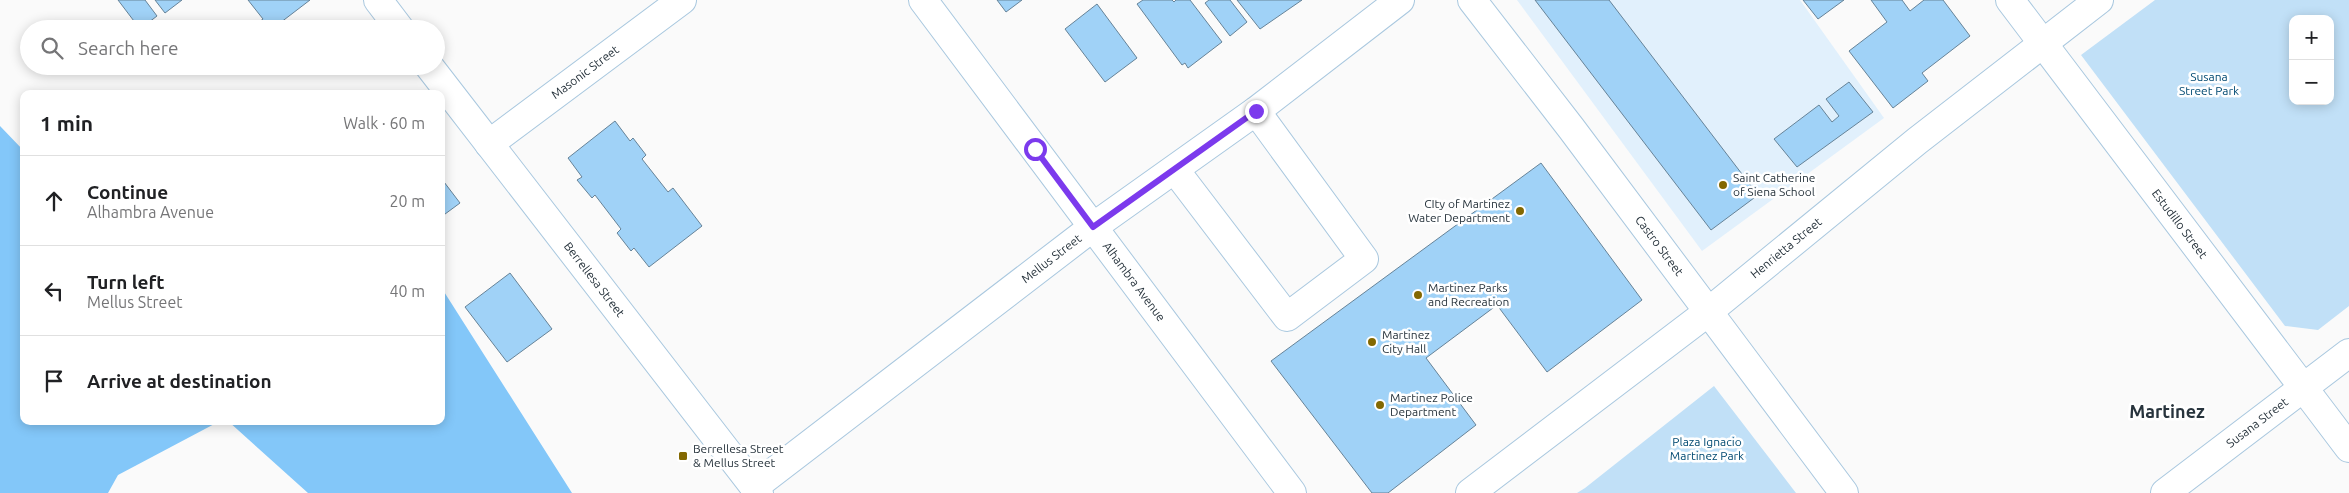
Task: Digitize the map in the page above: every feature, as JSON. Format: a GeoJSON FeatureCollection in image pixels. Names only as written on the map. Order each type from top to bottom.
{"type":"FeatureCollection","features":[{"type":"Feature","properties":{"kind":"street"},"geometry":{"type":"LineString","coordinates":[[378,0],[393,20]]}},
{"type":"Feature","properties":{"kind":"street","name":"Masonic Street"},"geometry":{"type":"LineString","coordinates":[[489,144],[682,0]]}},
{"type":"Feature","properties":{"kind":"street","name":"Alhambra Avenue"},"geometry":{"type":"LineString","coordinates":[[923,0],[1292,493]]}},
{"type":"Feature","properties":{"kind":"street","name":"Mellus Street"},"geometry":{"type":"LineString","coordinates":[[756,490],[1093,227],[1256,111],[1400,0]]}},
{"type":"Feature","properties":{"kind":"street","name":"Castro Street"},"geometry":{"type":"LineString","coordinates":[[1472,0],[1571,128],[1844,493]]}},
{"type":"Feature","properties":{"kind":"street","name":"Estudillo Street"},"geometry":{"type":"LineString","coordinates":[[2010,0],[2041,44],[2349,448]]}},
{"type":"Feature","properties":{"kind":"street","name":"Henrietta Street"},"geometry":{"type":"LineString","coordinates":[[1470,493],[1708,312],[2041,44],[2099,0]]}},
{"type":"Feature","properties":{"kind":"street","name":"Berrellesa Street"},"geometry":{"type":"LineString","coordinates":[[436,75],[756,490]]}},
{"type":"Feature","properties":{"kind":"street"},"geometry":{"type":"LineString","coordinates":[[1174,170],[1287,317],[1364,259],[1256,111]]}},
{"type":"Feature","properties":{"kind":"street","name":"Susana Street"},"geometry":{"type":"LineString","coordinates":[[2165,493],[2349,353]]}},
{"type":"Feature","properties":{"kind":"shaded area","name":"Saint Catherine of Siena School"},"geometry":{"type":"Polygon","coordinates":[[[1517,0],[1800,0],[1884,118],[1702,251],[1517,0]]]}},
{"type":"Feature","properties":{"kind":"shaded area"},"geometry":{"type":"Polygon","coordinates":[[[0,126],[20,147],[20,425],[212,425],[118,475],[108,493],[0,493],[0,126]]]}},
{"type":"Feature","properties":{"kind":"shaded area"},"geometry":{"type":"Polygon","coordinates":[[[445,293],[572,493],[308,493],[232,425],[445,425],[445,293]]]}},
{"type":"Feature","properties":{"kind":"green space","name":"Susana Street Park"},"geometry":{"type":"Polygon","coordinates":[[[2155,0],[2349,0],[2349,306],[2318,330],[2285,326],[2081,55],[2155,0]]]}},
{"type":"Feature","properties":{"kind":"green space","name":"Plaza Ignacio Martinez Park"},"geometry":{"type":"Polygon","coordinates":[[[1714,386],[1796,493],[1577,493],[1585,488],[1714,386]]]}},
{"type":"Feature","properties":{"kind":"building"},"geometry":{"type":"Polygon","coordinates":[[[118,0],[145,0],[157,16],[152,20],[133,20],[118,0]]]}},
{"type":"Feature","properties":{"kind":"building"},"geometry":{"type":"Polygon","coordinates":[[[155,0],[182,0],[165,13],[155,0]]]}},
{"type":"Feature","properties":{"kind":"building"},"geometry":{"type":"Polygon","coordinates":[[[248,0],[310,0],[284,20],[262,20],[263,19],[248,0]]]}},
{"type":"Feature","properties":{"kind":"building"},"geometry":{"type":"Polygon","coordinates":[[[997,0],[1022,0],[1006,12],[997,0]]]}},
{"type":"Feature","properties":{"kind":"building"},"geometry":{"type":"Polygon","coordinates":[[[1143,0],[1172,0],[1174,2],[1176,0],[1190,0],[1222,42],[1188,68],[1185,63],[1182,65],[1137,4],[1143,0]]]}},
{"type":"Feature","properties":{"kind":"building"},"geometry":{"type":"Polygon","coordinates":[[[1209,0],[1230,0],[1247,22],[1230,36],[1205,3],[1209,0]]]}},
{"type":"Feature","properties":{"kind":"building"},"geometry":{"type":"Polygon","coordinates":[[[1237,0],[1302,0],[1260,29],[1237,0]]]}},
{"type":"Feature","properties":{"kind":"building"},"geometry":{"type":"Polygon","coordinates":[[[1535,0],[1609,0],[1758,195],[1711,230],[1535,0]]]}},
{"type":"Feature","properties":{"kind":"building"},"geometry":{"type":"Polygon","coordinates":[[[1803,0],[1844,0],[1818,19],[1803,0]]]}},
{"type":"Feature","properties":{"kind":"building"},"geometry":{"type":"Polygon","coordinates":[[[1871,0],[1902,0],[1910,11],[1924,0],[1943,0],[1970,36],[1922,73],[1928,81],[1893,108],[1849,51],[1887,22],[1871,0]]]}},
{"type":"Feature","properties":{"kind":"building"},"geometry":{"type":"Polygon","coordinates":[[[1097,4],[1137,58],[1105,82],[1065,29],[1097,4]]]}},
{"type":"Feature","properties":{"kind":"building"},"geometry":{"type":"Polygon","coordinates":[[[1849,82],[1873,112],[1797,167],[1774,139],[1819,105],[1832,122],[1839,116],[1826,99],[1849,82]]]}},
{"type":"Feature","properties":{"kind":"building"},"geometry":{"type":"Polygon","coordinates":[[[615,121],[630,141],[633,138],[646,155],[642,159],[668,192],[673,188],[702,226],[649,267],[634,248],[631,251],[617,233],[621,229],[595,195],[592,198],[577,180],[582,177],[568,158],[615,121]]]}},
{"type":"Feature","properties":{"kind":"building","name":"Martinez City Hall"},"geometry":{"type":"Polygon","coordinates":[[[1541,163],[1642,300],[1547,372],[1497,305],[1426,358],[1476,425],[1388,493],[1372,493],[1271,361],[1541,163]]]}},
{"type":"Feature","properties":{"kind":"building"},"geometry":{"type":"Polygon","coordinates":[[[445,183],[460,203],[445,214],[445,183]]]}},
{"type":"Feature","properties":{"kind":"building"},"geometry":{"type":"Polygon","coordinates":[[[510,273],[552,329],[507,362],[465,307],[510,273]]]}},
{"type":"Feature","properties":{"kind":"place","name":"Saint Catherine of Siena School"},"geometry":{"type":"Point","coordinates":[1723,185]}},
{"type":"Feature","properties":{"kind":"place","name":"CIty of Martinez Water Department"},"geometry":{"type":"Point","coordinates":[1520,211]}},
{"type":"Feature","properties":{"kind":"place","name":"Martinez Parks and Recreation"},"geometry":{"type":"Point","coordinates":[1418,295]}},
{"type":"Feature","properties":{"kind":"place","name":"Martinez City Hall"},"geometry":{"type":"Point","coordinates":[1372,342]}},
{"type":"Feature","properties":{"kind":"place","name":"Martinez Police Department"},"geometry":{"type":"Point","coordinates":[1380,405]}},
{"type":"Feature","properties":{"kind":"place","name":"Berrellesa Street & Mellus Street"},"geometry":{"type":"Point","coordinates":[683,456]}},
{"type":"Feature","properties":{"kind":"district","name":"Martinez"},"geometry":{"type":"Point","coordinates":[2167,412]}},
{"type":"Feature","properties":{"kind":"route"},"geometry":{"type":"LineString","coordinates":[[1035,149],[1093,227],[1256,111]]}}]}
